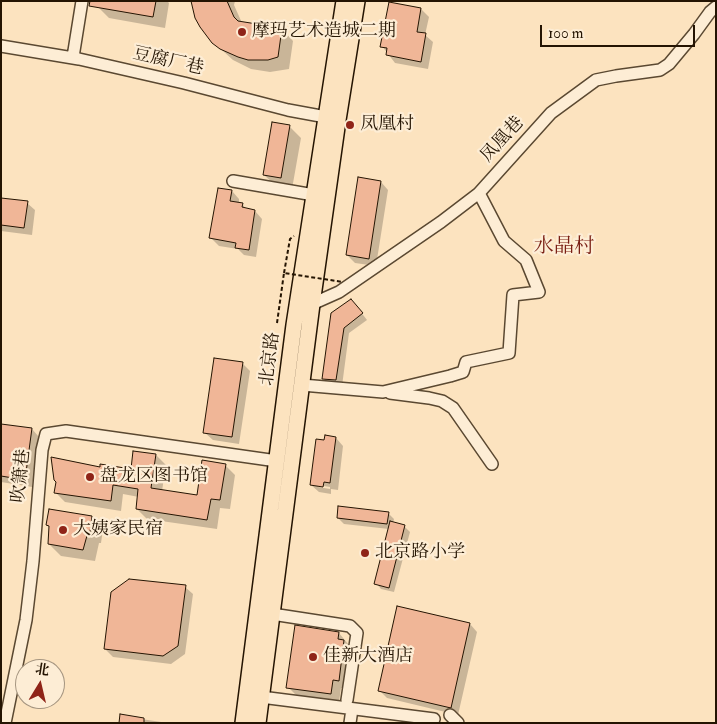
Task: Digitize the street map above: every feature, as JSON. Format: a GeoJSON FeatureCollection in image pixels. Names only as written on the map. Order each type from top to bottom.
{"type":"FeatureCollection","features":[{"type":"Feature","properties":{"kind":"main road","name":"北京路"},"geometry":{"type":"LineString","coordinates":[[243,723],[294,326],[344,1]]}},
{"type":"Feature","properties":{"kind":"main road","name":"北京路"},"geometry":{"type":"LineString","coordinates":[[258,723],[312,304],[357,1]]}},
{"type":"Feature","properties":{"kind":"street"},"geometry":{"type":"LineString","coordinates":[[73,57],[82,1]]}},
{"type":"Feature","properties":{"kind":"street","name":"凤凰巷"},"geometry":{"type":"LineString","coordinates":[[312,304],[339,292],[479,193],[551,113],[596,80],[660,70],[669,64],[716,7]]}},
{"type":"Feature","properties":{"kind":"street","name":"豆腐厂巷"},"geometry":{"type":"LineString","coordinates":[[1,46],[73,57],[288,110],[326,117]]}},
{"type":"Feature","properties":{"kind":"street"},"geometry":{"type":"LineString","coordinates":[[233,181],[314,196]]}},
{"type":"Feature","properties":{"kind":"street"},"geometry":{"type":"LineString","coordinates":[[383,392],[463,372],[466,362],[508,352],[513,296],[539,292],[526,260],[504,241],[479,193]]}},
{"type":"Feature","properties":{"kind":"street"},"geometry":{"type":"LineString","coordinates":[[302,384],[383,392],[442,401],[453,408],[492,464]]}},
{"type":"Feature","properties":{"kind":"street","name":"吹箫巷"},"geometry":{"type":"LineString","coordinates":[[5,723],[26,620],[42,450],[46,434],[66,431],[277,461]]}},
{"type":"Feature","properties":{"kind":"street"},"geometry":{"type":"LineString","coordinates":[[272,614],[350,626],[357,633],[350,723]]}},
{"type":"Feature","properties":{"kind":"street"},"geometry":{"type":"LineString","coordinates":[[261,696],[350,705],[434,719]]}},
{"type":"Feature","properties":{"kind":"path"},"geometry":{"type":"LineString","coordinates":[[277,323],[290,239]]}},
{"type":"Feature","properties":{"kind":"path"},"geometry":{"type":"LineString","coordinates":[[284,273],[343,282]]}},
{"type":"Feature","properties":{"kind":"building"},"geometry":{"type":"Polygon","coordinates":[[[90,1],[156,1],[153,17],[89,6],[90,1]]]}},
{"type":"Feature","properties":{"kind":"building","name":"摩玛艺术造城二期"},"geometry":{"type":"Polygon","coordinates":[[[191,1],[227,1],[234,17],[238,21],[282,28],[278,57],[268,60],[248,60],[220,49],[212,43],[200,27],[195,18],[191,1]]]}},
{"type":"Feature","properties":{"kind":"building"},"geometry":{"type":"Polygon","coordinates":[[[389,2],[421,8],[417,32],[426,33],[421,62],[386,55],[387,48],[380,47],[389,2]]]}},
{"type":"Feature","properties":{"kind":"building"},"geometry":{"type":"Polygon","coordinates":[[[272,122],[290,125],[281,178],[263,175],[272,122]]]}},
{"type":"Feature","properties":{"kind":"building"},"geometry":{"type":"Polygon","coordinates":[[[358,177],[381,181],[369,259],[346,255],[358,177]]]}},
{"type":"Feature","properties":{"kind":"building"},"geometry":{"type":"Polygon","coordinates":[[[218,188],[232,190],[230,201],[243,203],[242,207],[255,210],[249,250],[235,248],[236,243],[209,238],[218,188]]]}},
{"type":"Feature","properties":{"kind":"building"},"geometry":{"type":"Polygon","coordinates":[[[1,198],[28,201],[24,228],[1,225],[1,198]]]}},
{"type":"Feature","properties":{"kind":"building"},"geometry":{"type":"Polygon","coordinates":[[[351,299],[363,313],[344,328],[336,380],[322,379],[331,313],[351,299]]]}},
{"type":"Feature","properties":{"kind":"building"},"geometry":{"type":"Polygon","coordinates":[[[214,358],[243,362],[232,437],[203,433],[214,358]]]}},
{"type":"Feature","properties":{"kind":"building"},"geometry":{"type":"Polygon","coordinates":[[[1,424],[32,428],[25,480],[1,476],[1,424]]]}},
{"type":"Feature","properties":{"kind":"building"},"geometry":{"type":"Polygon","coordinates":[[[325,435],[336,437],[330,483],[324,482],[323,487],[310,485],[316,439],[324,440],[325,435]]]}},
{"type":"Feature","properties":{"kind":"building"},"geometry":{"type":"Polygon","coordinates":[[[133,451],[156,454],[151,488],[197,495],[202,460],[226,464],[220,500],[211,499],[207,520],[136,509],[138,489],[113,485],[111,501],[54,493],[56,482],[54,480],[51,457],[100,467],[100,464],[131,469],[133,451]]]}},
{"type":"Feature","properties":{"kind":"building"},"geometry":{"type":"Polygon","coordinates":[[[338,506],[389,512],[387,524],[337,518],[338,506]]]}},
{"type":"Feature","properties":{"kind":"building"},"geometry":{"type":"Polygon","coordinates":[[[49,509],[92,516],[90,532],[88,532],[83,550],[48,544],[49,526],[46,525],[49,509]]]}},
{"type":"Feature","properties":{"kind":"building"},"geometry":{"type":"Polygon","coordinates":[[[390,521],[405,525],[389,588],[374,584],[390,521]]]}},
{"type":"Feature","properties":{"kind":"building"},"geometry":{"type":"Polygon","coordinates":[[[129,579],[186,585],[178,646],[163,656],[104,649],[111,592],[129,579]]]}},
{"type":"Feature","properties":{"kind":"building"},"geometry":{"type":"Polygon","coordinates":[[[397,606],[470,623],[451,708],[378,691],[397,606]]]}},
{"type":"Feature","properties":{"kind":"building","name":"佳新大酒店"},"geometry":{"type":"Polygon","coordinates":[[[295,625],[339,632],[338,639],[344,640],[339,681],[333,680],[331,694],[286,688],[295,625]]]}},
{"type":"Feature","properties":{"kind":"building"},"geometry":{"type":"Polygon","coordinates":[[[120,714],[144,718],[144,723],[119,723],[120,714]]]}},
{"type":"Feature","properties":{"kind":"place","name":"摩玛艺术造城二期"},"geometry":{"type":"Point","coordinates":[242,32]}},
{"type":"Feature","properties":{"kind":"place","name":"凤凰村"},"geometry":{"type":"Point","coordinates":[350,125]}},
{"type":"Feature","properties":{"kind":"place","name":"盘龙区图书馆"},"geometry":{"type":"Point","coordinates":[90,477]}},
{"type":"Feature","properties":{"kind":"place","name":"大姨家民宿"},"geometry":{"type":"Point","coordinates":[63,530]}},
{"type":"Feature","properties":{"kind":"place","name":"北京路小学"},"geometry":{"type":"Point","coordinates":[365,553]}},
{"type":"Feature","properties":{"kind":"place","name":"佳新大酒店"},"geometry":{"type":"Point","coordinates":[313,657]}},
{"type":"Feature","properties":{"kind":"district","name":"水晶村"},"geometry":{"type":"Point","coordinates":[564,248]}}]}
